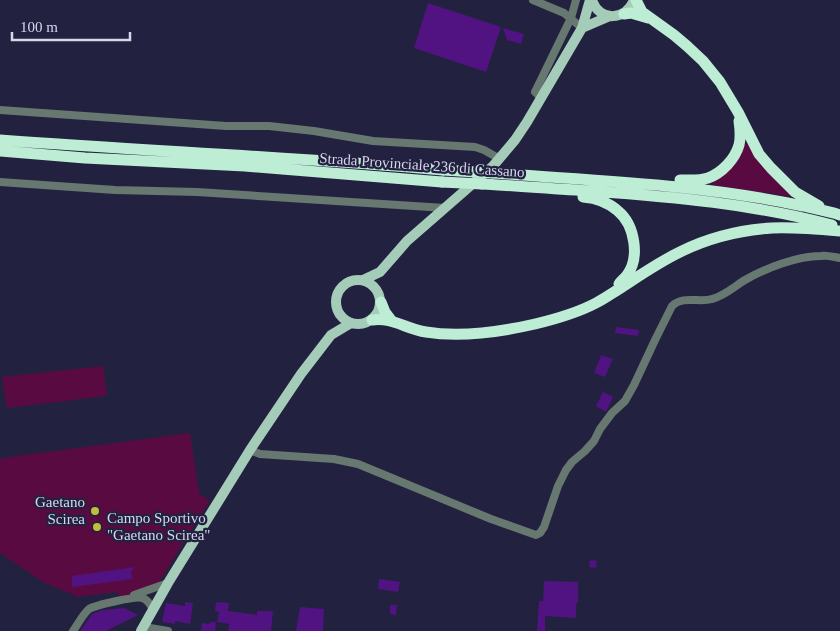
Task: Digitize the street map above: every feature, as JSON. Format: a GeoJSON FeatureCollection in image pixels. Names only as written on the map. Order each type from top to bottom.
{"type":"FeatureCollection","features":[{"type":"Feature","properties":{"kind":"highway"},"geometry":{"type":"LineString","coordinates":[[635,0],[648,18],[674,35],[703,61],[720,82],[738,112],[759,154],[771,168],[795,192],[824,210]]}},
{"type":"Feature","properties":{"kind":"highway"},"geometry":{"type":"LineString","coordinates":[[624,14],[631,13],[648,18]]}},
{"type":"Feature","properties":{"kind":"highway"},"geometry":{"type":"LineString","coordinates":[[570,179],[616,176],[666,180],[699,180],[709,178],[724,169],[733,157],[739,144],[738,112]]}},
{"type":"Feature","properties":{"kind":"highway","name":"Strada Provinciale 236 di Cassano"},"geometry":{"type":"LineString","coordinates":[[0,139],[246,155],[443,176],[482,184],[694,200],[738,205],[783,214],[840,229]]}},
{"type":"Feature","properties":{"kind":"highway","name":"Strada Provinciale 236 di Cassano"},"geometry":{"type":"LineString","coordinates":[[0,151],[85,158],[443,176],[493,173],[623,181],[740,194],[824,210],[840,215]]}},
{"type":"Feature","properties":{"kind":"highway"},"geometry":{"type":"LineString","coordinates":[[482,184],[529,193],[591,198],[610,205],[621,212],[630,227],[634,243],[634,258],[628,274],[597,303]]}},
{"type":"Feature","properties":{"kind":"highway"},"geometry":{"type":"LineString","coordinates":[[372,320],[391,320],[414,330],[444,334],[470,334],[510,329],[560,318],[597,303],[661,262],[681,251],[705,242],[748,231],[771,228],[840,229]]}},
{"type":"Feature","properties":{"kind":"highway"},"geometry":{"type":"LineString","coordinates":[[379,296],[385,312],[391,320]]}},
{"type":"Feature","properties":{"kind":"main road"},"geometry":{"type":"LineString","coordinates":[[591,0],[597,10],[602,14],[610,16],[624,14],[630,9],[635,0]]}},
{"type":"Feature","properties":{"kind":"main road"},"geometry":{"type":"LineString","coordinates":[[364,280],[380,272],[407,241],[500,159],[515,140],[582,28],[591,0]]}},
{"type":"Feature","properties":{"kind":"main road"},"geometry":{"type":"LineString","coordinates":[[582,28],[610,16]]}},
{"type":"Feature","properties":{"kind":"main road"},"geometry":{"type":"LineString","coordinates":[[336,308],[345,320],[351,323],[365,323],[372,320],[380,309],[378,282],[380,272]]}},
{"type":"Feature","properties":{"kind":"main road"},"geometry":{"type":"LineString","coordinates":[[142,629],[168,583],[250,450],[301,374],[331,334],[336,317],[336,300],[342,286],[348,282],[364,280],[369,282],[379,296]]}},
{"type":"Feature","properties":{"kind":"main road"},"geometry":{"type":"LineString","coordinates":[[331,334],[351,323]]}},
{"type":"Feature","properties":{"kind":"street"},"geometry":{"type":"LineString","coordinates":[[533,0],[564,13],[582,28]]}},
{"type":"Feature","properties":{"kind":"street"},"geometry":{"type":"LineString","coordinates":[[541,98],[535,92],[571,18],[576,0]]}},
{"type":"Feature","properties":{"kind":"street"},"geometry":{"type":"LineString","coordinates":[[0,110],[226,126],[270,126],[373,141],[475,147],[500,159]]}},
{"type":"Feature","properties":{"kind":"street"},"geometry":{"type":"LineString","coordinates":[[0,182],[115,190],[197,192],[445,208]]}},
{"type":"Feature","properties":{"kind":"street"},"geometry":{"type":"LineString","coordinates":[[250,450],[260,454],[334,459],[358,464],[491,519],[536,535],[544,527],[558,486],[566,470],[594,441],[612,413],[624,401],[676,301],[685,299],[698,301],[712,300],[774,266],[822,255],[837,258],[840,251]]}},
{"type":"Feature","properties":{"kind":"street"},"geometry":{"type":"LineString","coordinates":[[73,631],[90,609],[125,599],[168,583]]}},
{"type":"Feature","properties":{"kind":"street"},"geometry":{"type":"LineString","coordinates":[[125,599],[143,598],[147,600],[153,609]]}},
{"type":"Feature","properties":{"kind":"street"},"geometry":{"type":"LineString","coordinates":[[142,629],[168,631]]}},
{"type":"Feature","properties":{"kind":"shaded area"},"geometry":{"type":"Polygon","coordinates":[[[744,143],[749,144],[773,178],[793,197],[713,185],[712,182],[744,143]]]}},
{"type":"Feature","properties":{"kind":"shaded area"},"geometry":{"type":"Polygon","coordinates":[[[103,366],[107,395],[105,396],[7,408],[2,377],[103,366]]]}},
{"type":"Feature","properties":{"kind":"shaded area","name":"Campo Sportivo \"Gaetano Scirea\""},"geometry":{"type":"Polygon","coordinates":[[[190,433],[199,494],[210,500],[158,584],[123,598],[115,592],[78,597],[43,582],[0,553],[0,460],[2,458],[190,433]]]}},
{"type":"Feature","properties":{"kind":"building"},"geometry":{"type":"Polygon","coordinates":[[[428,3],[501,27],[486,72],[414,48],[428,3]]]}},
{"type":"Feature","properties":{"kind":"building"},"geometry":{"type":"Polygon","coordinates":[[[503,28],[524,34],[521,44],[507,40],[503,28]]]}},
{"type":"Feature","properties":{"kind":"building"},"geometry":{"type":"Polygon","coordinates":[[[616,327],[639,330],[638,336],[615,333],[616,327]]]}},
{"type":"Feature","properties":{"kind":"building"},"geometry":{"type":"Polygon","coordinates":[[[601,355],[613,359],[605,377],[594,373],[601,355]]]}},
{"type":"Feature","properties":{"kind":"building"},"geometry":{"type":"Polygon","coordinates":[[[603,392],[613,397],[606,412],[596,406],[603,392]]]}},
{"type":"Feature","properties":{"kind":"building"},"geometry":{"type":"Polygon","coordinates":[[[590,560],[597,561],[596,568],[589,567],[590,560]]]}},
{"type":"Feature","properties":{"kind":"building"},"geometry":{"type":"Polygon","coordinates":[[[135,567],[131,572],[132,579],[72,587],[72,576],[135,567]]]}},
{"type":"Feature","properties":{"kind":"building"},"geometry":{"type":"Polygon","coordinates":[[[379,579],[400,582],[398,592],[378,589],[379,579]]]}},
{"type":"Feature","properties":{"kind":"building"},"geometry":{"type":"Polygon","coordinates":[[[544,581],[578,582],[576,618],[545,616],[545,631],[537,631],[539,601],[543,601],[544,581]]]}},
{"type":"Feature","properties":{"kind":"building"},"geometry":{"type":"Polygon","coordinates":[[[185,602],[193,603],[190,624],[175,621],[175,624],[162,622],[166,603],[185,606],[185,602]]]}},
{"type":"Feature","properties":{"kind":"building"},"geometry":{"type":"Polygon","coordinates":[[[216,602],[229,603],[228,611],[257,615],[257,611],[273,611],[271,631],[228,631],[229,624],[217,622],[219,612],[215,611],[216,602]]]}},
{"type":"Feature","properties":{"kind":"building"},"geometry":{"type":"Polygon","coordinates":[[[390,605],[397,605],[396,615],[390,614],[390,605]]]}},
{"type":"Feature","properties":{"kind":"building"},"geometry":{"type":"Polygon","coordinates":[[[300,607],[324,609],[323,631],[296,631],[300,607]]]}},
{"type":"Feature","properties":{"kind":"building"},"geometry":{"type":"Polygon","coordinates":[[[124,608],[138,615],[106,631],[80,631],[92,614],[103,610],[124,608]]]}},
{"type":"Feature","properties":{"kind":"building"},"geometry":{"type":"Polygon","coordinates":[[[210,622],[216,622],[215,631],[201,631],[202,623],[210,624],[210,622]]]}},
{"type":"Feature","properties":{"kind":"place","name":"Gaetano Scirea"},"geometry":{"type":"Point","coordinates":[95,511]}},
{"type":"Feature","properties":{"kind":"place","name":"Campo Sportivo \"Gaetano Scirea\""},"geometry":{"type":"Point","coordinates":[97,527]}}]}
